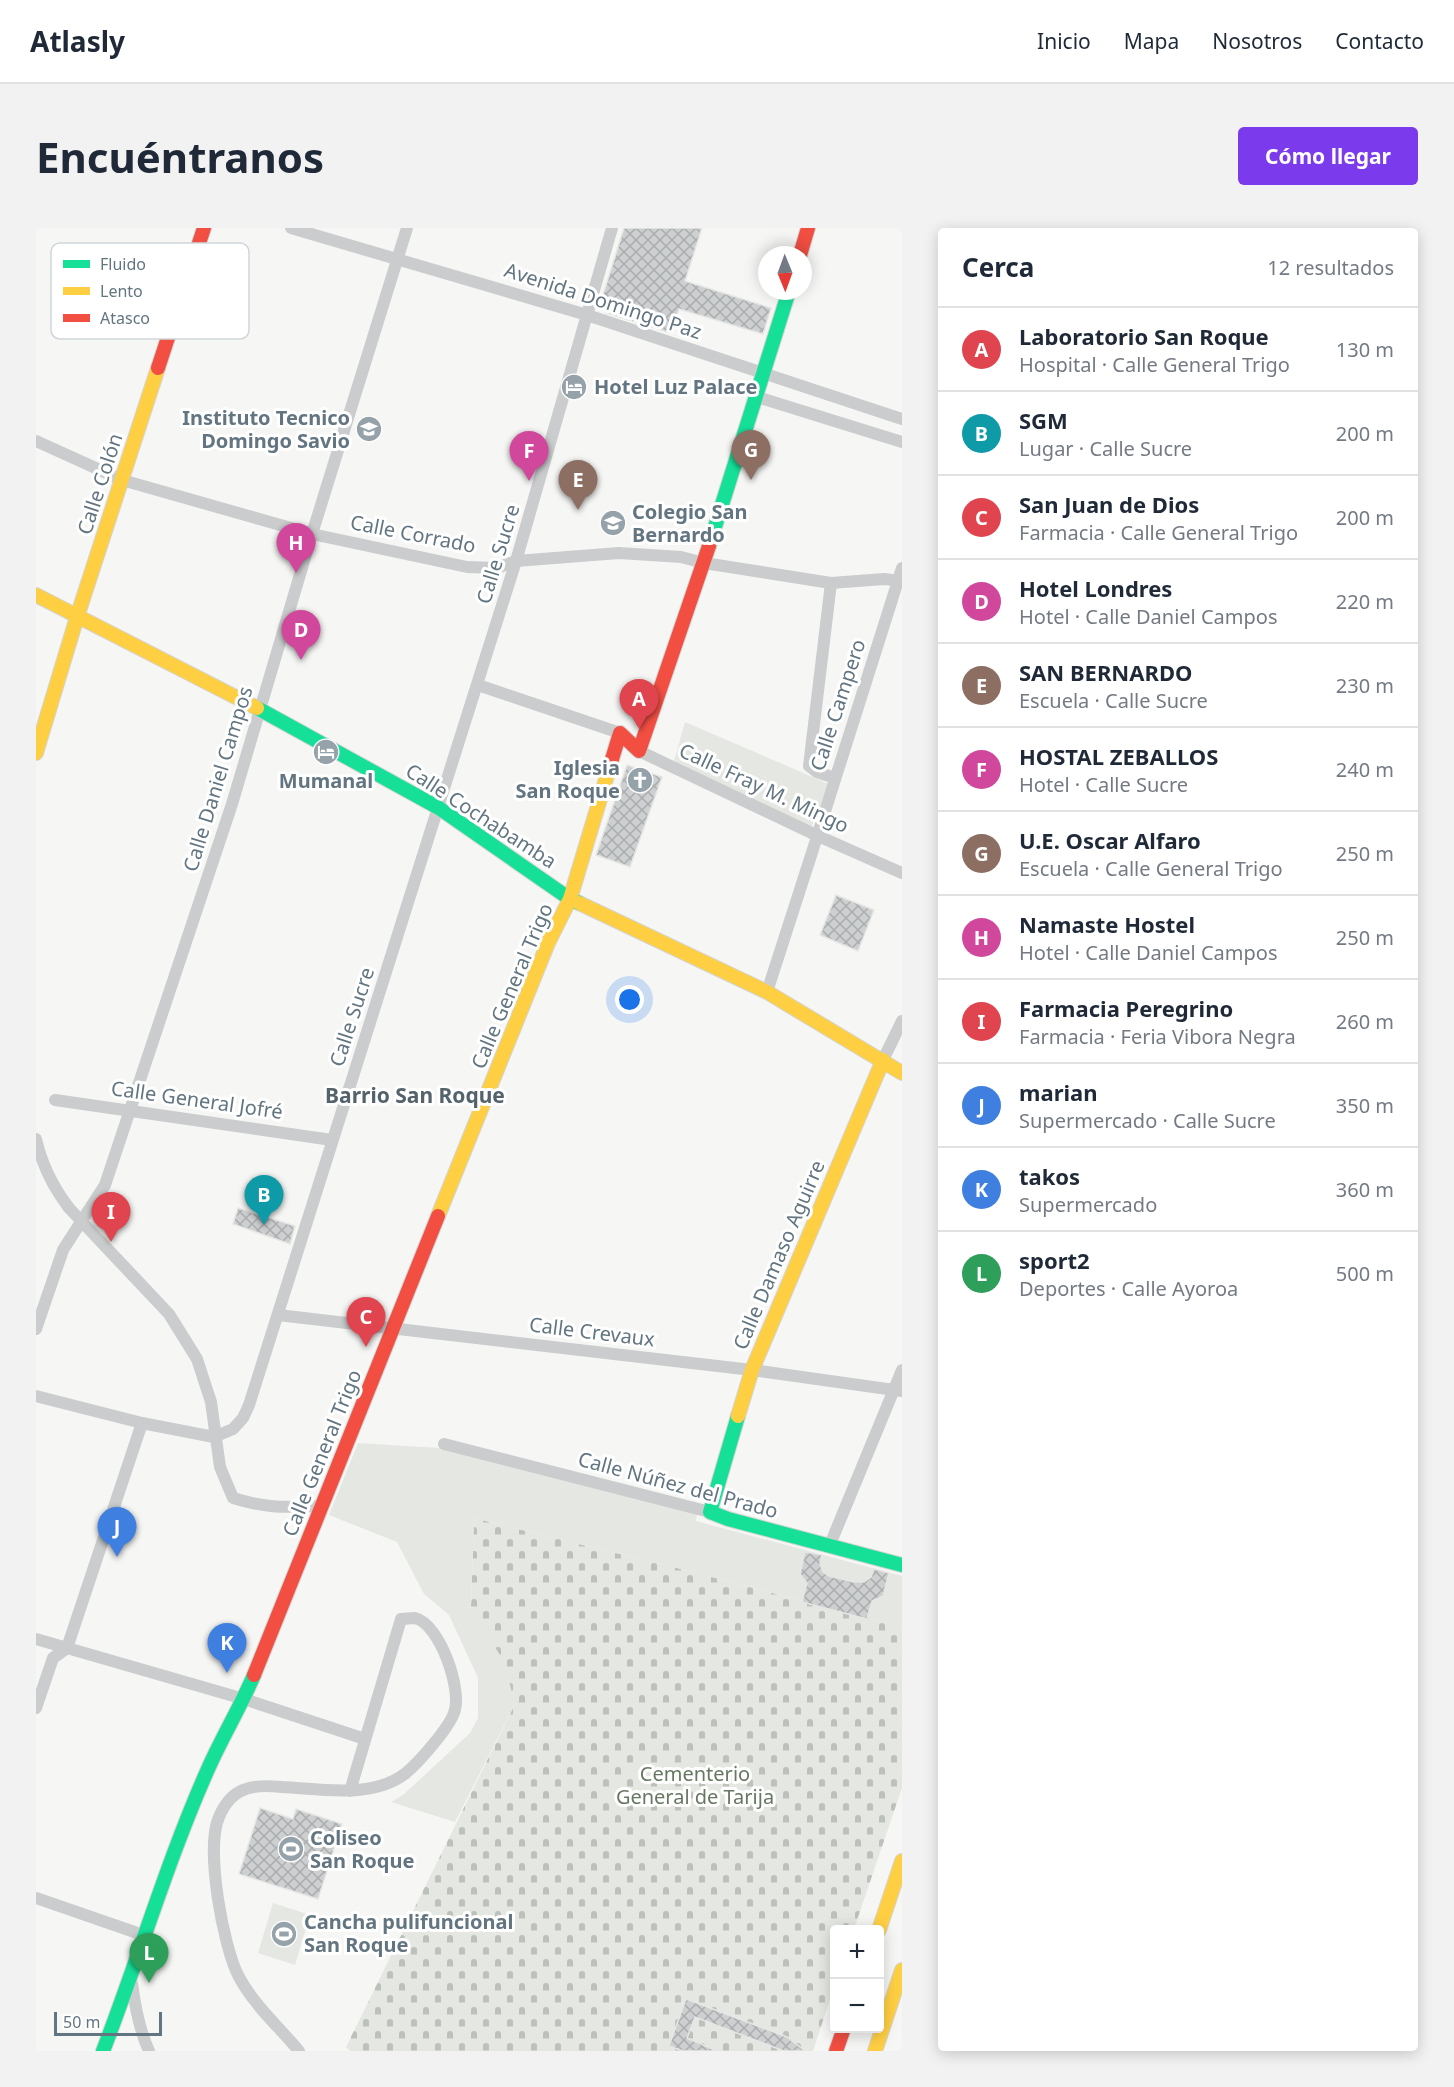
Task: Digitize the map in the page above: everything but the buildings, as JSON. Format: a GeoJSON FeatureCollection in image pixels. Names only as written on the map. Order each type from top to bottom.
{"type":"FeatureCollection","features":[{"type":"Feature","properties":{"kind":"main road","name":"Calle Colón"},"geometry":{"type":"LineString","coordinates":[[199,243],[204,228]]}},
{"type":"Feature","properties":{"kind":"main road"},"geometry":{"type":"LineString","coordinates":[[803,246],[808,228]]}},
{"type":"Feature","properties":{"kind":"main road"},"geometry":{"type":"LineString","coordinates":[[639,751],[704,563],[786,300]]}},
{"type":"Feature","properties":{"kind":"main road","name":"Calle Colón"},"geometry":{"type":"LineString","coordinates":[[36,753],[77,617],[168,339]]}},
{"type":"Feature","properties":{"kind":"main road","name":"Calle Cochabamba"},"geometry":{"type":"LineString","coordinates":[[36,595],[260,710],[440,808],[570,898],[767,992],[902,1073]]}},
{"type":"Feature","properties":{"kind":"main road","name":"Calle Fray M. Mingo"},"geometry":{"type":"LineString","coordinates":[[620,733],[639,751]]}},
{"type":"Feature","properties":{"kind":"main road","name":"Calle General Trigo"},"geometry":{"type":"LineString","coordinates":[[103,2051],[208,1769],[244,1699],[549,943],[570,898],[620,733]]}},
{"type":"Feature","properties":{"kind":"main road","name":"Calle Damaso Aguirre"},"geometry":{"type":"LineString","coordinates":[[710,1512],[752,1370],[883,1060]]}},
{"type":"Feature","properties":{"kind":"main road","name":"Calle Núñez del Prado"},"geometry":{"type":"LineString","coordinates":[[710,1512],[829,1547],[902,1565]]}},
{"type":"Feature","properties":{"kind":"main road"},"geometry":{"type":"LineString","coordinates":[[880,1925],[902,1861]]}},
{"type":"Feature","properties":{"kind":"main road"},"geometry":{"type":"LineString","coordinates":[[875,2051],[897,2003],[902,1970]]}},
{"type":"Feature","properties":{"kind":"main road"},"geometry":{"type":"LineString","coordinates":[[836,2051],[842,2033]]}},
{"type":"Feature","properties":{"kind":"street","name":"Avenida Domingo Paz"},"geometry":{"type":"LineString","coordinates":[[291,228],[587,315],[902,419]]}},
{"type":"Feature","properties":{"kind":"street","name":"Calle Daniel Campos"},"geometry":{"type":"LineString","coordinates":[[36,1329],[63,1250],[105,1185],[232,804],[312,534],[407,228]]}},
{"type":"Feature","properties":{"kind":"street","name":"Calle Sucre"},"geometry":{"type":"LineString","coordinates":[[214,1437],[233,1429],[243,1418],[249,1405],[478,686],[612,228]]}},
{"type":"Feature","properties":{"kind":"street"},"geometry":{"type":"LineString","coordinates":[[757,397],[902,442]]}},
{"type":"Feature","properties":{"kind":"street","name":"Calle Corrado"},"geometry":{"type":"LineString","coordinates":[[36,441],[122,480],[312,534],[467,567],[496,568],[516,561],[619,553],[681,557],[704,563],[831,583],[901,576]]}},
{"type":"Feature","properties":{"kind":"street","name":"Calle Campero"},"geometry":{"type":"LineString","coordinates":[[767,992],[901,576]]}},
{"type":"Feature","properties":{"kind":"street"},"geometry":{"type":"LineString","coordinates":[[831,583],[809,766],[817,772],[835,778]]}},
{"type":"Feature","properties":{"kind":"street","name":"Calle Fray M. Mingo"},"geometry":{"type":"LineString","coordinates":[[478,686],[620,733]]}},
{"type":"Feature","properties":{"kind":"street","name":"Calle Fray M. Mingo"},"geometry":{"type":"LineString","coordinates":[[639,751],[902,873]]}},
{"type":"Feature","properties":{"kind":"street","name":"Calle Damaso Aguirre"},"geometry":{"type":"LineString","coordinates":[[883,1060],[902,1021]]}},
{"type":"Feature","properties":{"kind":"street","name":"Calle General Jofré"},"geometry":{"type":"LineString","coordinates":[[55,1100],[332,1140]]}},
{"type":"Feature","properties":{"kind":"street"},"geometry":{"type":"LineString","coordinates":[[36,1139],[40,1155],[55,1189],[69,1208],[169,1314],[197,1359],[211,1402],[214,1437],[220,1467],[233,1498],[257,1506],[276,1508],[322,1506]]}},
{"type":"Feature","properties":{"kind":"street","name":"Calle Crevaux"},"geometry":{"type":"LineString","coordinates":[[278,1315],[752,1370],[898,1390]]}},
{"type":"Feature","properties":{"kind":"street"},"geometry":{"type":"LineString","coordinates":[[829,1547],[898,1390],[902,1370]]}},
{"type":"Feature","properties":{"kind":"street"},"geometry":{"type":"LineString","coordinates":[[36,1396],[141,1423],[214,1437]]}},
{"type":"Feature","properties":{"kind":"street"},"geometry":{"type":"LineString","coordinates":[[36,1708],[54,1658],[67,1648],[141,1423]]}},
{"type":"Feature","properties":{"kind":"street","name":"Calle Núñez del Prado"},"geometry":{"type":"LineString","coordinates":[[444,1444],[710,1512]]}},
{"type":"Feature","properties":{"kind":"street"},"geometry":{"type":"LineString","coordinates":[[299,2051],[252,1997],[231,1960],[224,1935],[214,1856],[218,1819],[228,1801],[246,1788],[271,1786],[350,1791],[388,1783],[405,1773],[427,1751],[454,1715],[458,1703],[446,1656],[439,1642],[424,1624],[415,1618],[401,1619],[350,1791]]}},
{"type":"Feature","properties":{"kind":"street"},"geometry":{"type":"LineString","coordinates":[[36,1639],[244,1699],[365,1739]]}},
{"type":"Feature","properties":{"kind":"street"},"geometry":{"type":"LineString","coordinates":[[36,1898],[146,1936]]}},
{"type":"Feature","properties":{"kind":"street"},"geometry":{"type":"LineString","coordinates":[[131,1979],[135,2010],[149,2051]]}},
{"type":"Feature","properties":{"kind":"green space"},"geometry":{"type":"Polygon","coordinates":[[[685,722],[829,784],[811,828],[674,761],[685,722]]]}},
{"type":"Feature","properties":{"kind":"green space"},"geometry":{"type":"Polygon","coordinates":[[[358,1443],[440,1448],[697,1514],[696,1521],[902,1576],[902,1627],[474,1518],[471,1607],[504,1662],[515,1704],[455,1822],[391,1802],[403,1795],[470,1733],[478,1718],[478,1678],[449,1615],[424,1594],[397,1542],[329,1515],[358,1443]]]}},
{"type":"Feature","properties":{"kind":"green space","name":"Cementerio General de Tarija"},"geometry":{"type":"Polygon","coordinates":[[[474,1518],[902,1627],[902,1788],[855,1925],[830,1925],[830,1999],[813,2051],[350,2051],[346,2047],[515,1704],[483,1629],[471,1607],[474,1518]]]}},
{"type":"Feature","properties":{"kind":"green space","name":"Cancha pulifuncional San Roque"},"geometry":{"type":"Polygon","coordinates":[[[273,1903],[310,1915],[295,1965],[258,1953],[273,1903]]]}},
{"type":"Feature","properties":{"kind":"traffic: fast"},"geometry":{"type":"LineString","coordinates":[[709,546],[786,300]]}},
{"type":"Feature","properties":{"kind":"traffic: fast"},"geometry":{"type":"LineString","coordinates":[[257,708],[439,808],[579,903]]}},
{"type":"Feature","properties":{"kind":"traffic: fast"},"geometry":{"type":"LineString","coordinates":[[738,1416],[710,1512],[728,1519],[902,1565]]}},
{"type":"Feature","properties":{"kind":"traffic: fast"},"geometry":{"type":"LineString","coordinates":[[103,2051],[193,1804],[213,1757],[254,1675]]}},
{"type":"Feature","properties":{"kind":"traffic: slow"},"geometry":{"type":"LineString","coordinates":[[36,753],[77,617],[158,368]]}},
{"type":"Feature","properties":{"kind":"traffic: slow"},"geometry":{"type":"LineString","coordinates":[[36,595],[257,708]]}},
{"type":"Feature","properties":{"kind":"traffic: slow"},"geometry":{"type":"LineString","coordinates":[[438,1216],[548,943],[570,899],[609,769]]}},
{"type":"Feature","properties":{"kind":"traffic: slow"},"geometry":{"type":"LineString","coordinates":[[579,903],[767,992],[902,1073]]}},
{"type":"Feature","properties":{"kind":"traffic: slow"},"geometry":{"type":"LineString","coordinates":[[738,1416],[752,1370],[883,1060]]}},
{"type":"Feature","properties":{"kind":"traffic: slow"},"geometry":{"type":"LineString","coordinates":[[881,1925],[902,1861]]}},
{"type":"Feature","properties":{"kind":"traffic: slow"},"geometry":{"type":"LineString","coordinates":[[875,2051],[902,1970]]}},
{"type":"Feature","properties":{"kind":"traffic: jam"},"geometry":{"type":"LineString","coordinates":[[199,243],[204,228]]}},
{"type":"Feature","properties":{"kind":"traffic: jam"},"geometry":{"type":"LineString","coordinates":[[803,246],[808,228]]}},
{"type":"Feature","properties":{"kind":"traffic: jam"},"geometry":{"type":"LineString","coordinates":[[158,368],[168,339]]}},
{"type":"Feature","properties":{"kind":"traffic: jam"},"geometry":{"type":"LineString","coordinates":[[609,769],[620,733],[639,751],[709,546]]}},
{"type":"Feature","properties":{"kind":"traffic: jam"},"geometry":{"type":"LineString","coordinates":[[254,1675],[438,1216]]}},
{"type":"Feature","properties":{"kind":"traffic: jam"},"geometry":{"type":"LineString","coordinates":[[836,2051],[842,2033]]}},
{"type":"Feature","properties":{"kind":"place","name":"Hotel Luz Palace"},"geometry":{"type":"Point","coordinates":[574,387]}},
{"type":"Feature","properties":{"kind":"place","name":"Instituto Tecnico Domingo Savio"},"geometry":{"type":"Point","coordinates":[369,429]}},
{"type":"Feature","properties":{"kind":"place","name":"U.E. Oscar Alfaro"},"geometry":{"type":"Point","coordinates":[751,480]}},
{"type":"Feature","properties":{"kind":"place","name":"HOSTAL ZEBALLOS"},"geometry":{"type":"Point","coordinates":[529,481]}},
{"type":"Feature","properties":{"kind":"place","name":"SAN BERNARDO"},"geometry":{"type":"Point","coordinates":[578,510]}},
{"type":"Feature","properties":{"kind":"place","name":"Colegio San Bernardo"},"geometry":{"type":"Point","coordinates":[613,523]}},
{"type":"Feature","properties":{"kind":"place","name":"Namaste Hostel"},"geometry":{"type":"Point","coordinates":[296,573]}},
{"type":"Feature","properties":{"kind":"place","name":"Hotel Londres"},"geometry":{"type":"Point","coordinates":[301,660]}},
{"type":"Feature","properties":{"kind":"place","name":"Laboratorio San Roque"},"geometry":{"type":"Point","coordinates":[639,729]}},
{"type":"Feature","properties":{"kind":"place","name":"Mumanal"},"geometry":{"type":"Point","coordinates":[326,752]}},
{"type":"Feature","properties":{"kind":"place","name":"Iglesia San Roque"},"geometry":{"type":"Point","coordinates":[640,780]}},
{"type":"Feature","properties":{"kind":"place","name":"SGM"},"geometry":{"type":"Point","coordinates":[264,1225]}},
{"type":"Feature","properties":{"kind":"place","name":"Farmacia Peregrino"},"geometry":{"type":"Point","coordinates":[111,1242]}},
{"type":"Feature","properties":{"kind":"place","name":"San Juan de Dios"},"geometry":{"type":"Point","coordinates":[366,1347]}},
{"type":"Feature","properties":{"kind":"place","name":"marian"},"geometry":{"type":"Point","coordinates":[117,1557]}},
{"type":"Feature","properties":{"kind":"place","name":"takos"},"geometry":{"type":"Point","coordinates":[227,1673]}},
{"type":"Feature","properties":{"kind":"place","name":"Coliseo San Roque"},"geometry":{"type":"Point","coordinates":[291,1849]}},
{"type":"Feature","properties":{"kind":"place","name":"Cancha pulifuncional San Roque"},"geometry":{"type":"Point","coordinates":[284,1934]}},
{"type":"Feature","properties":{"kind":"place","name":"sport2"},"geometry":{"type":"Point","coordinates":[149,1983]}},
{"type":"Feature","properties":{"kind":"district","name":"Barrio San Roque"},"geometry":{"type":"Point","coordinates":[415,1096]}}]}
